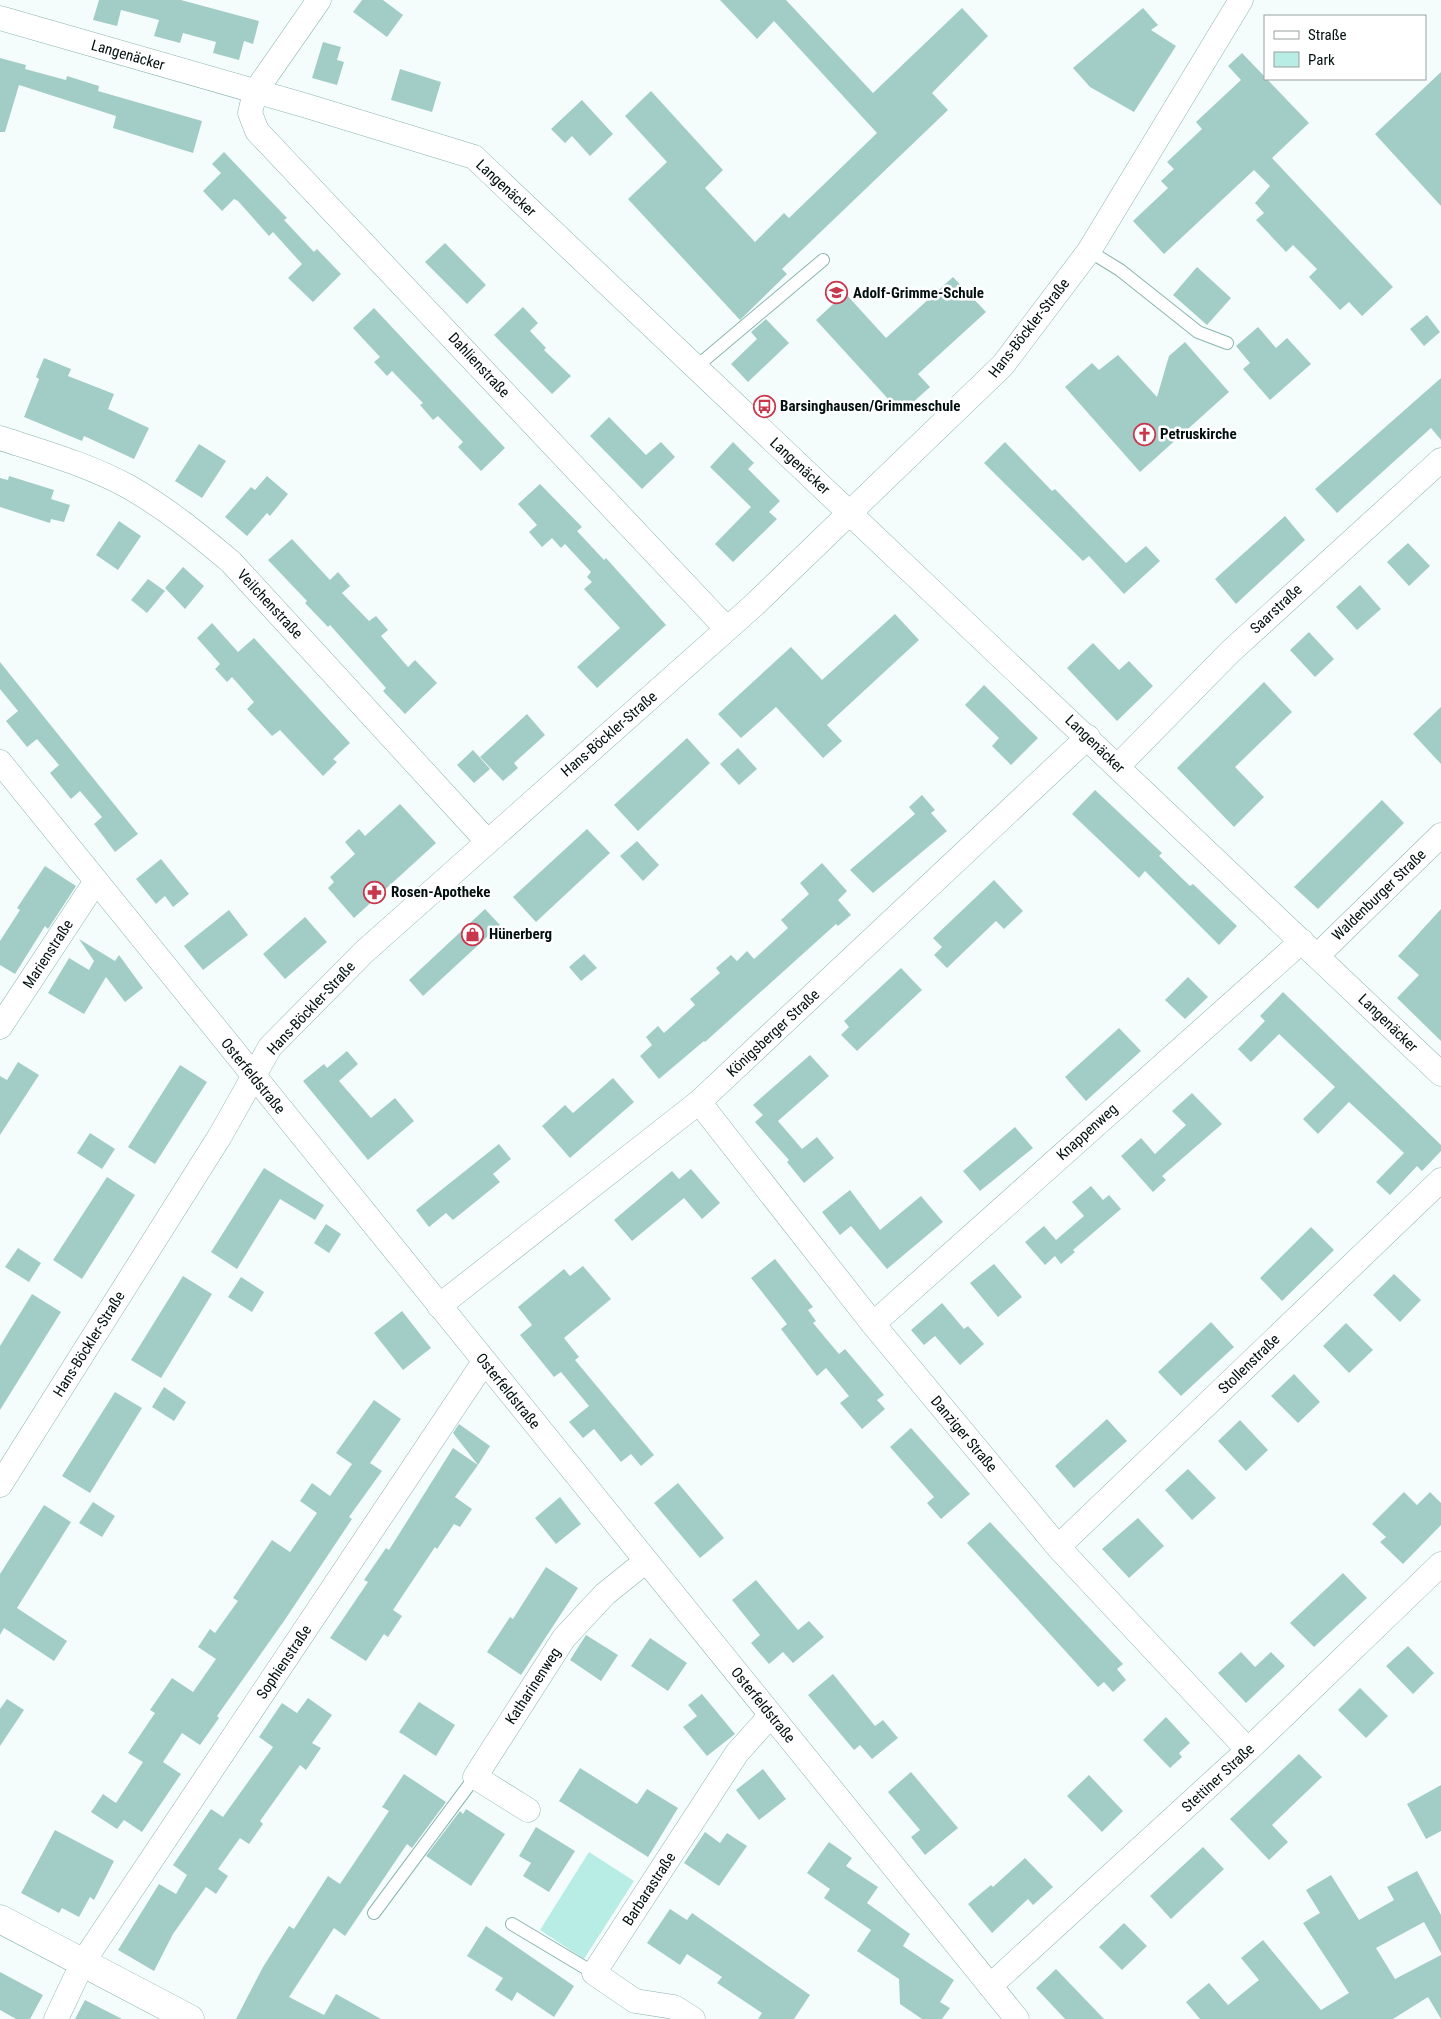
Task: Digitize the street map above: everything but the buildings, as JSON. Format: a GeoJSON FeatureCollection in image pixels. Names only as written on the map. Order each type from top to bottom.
{"type":"FeatureCollection","features":[{"type":"Feature","properties":{"kind":"street"},"geometry":{"type":"LineString","coordinates":[[255,92],[319,0]]}},
{"type":"Feature","properties":{"kind":"street","name":"Hans-Böckler-Straße"},"geometry":{"type":"LineString","coordinates":[[0,1484],[220,1136],[270,1047],[364,952],[727,629],[1003,366],[1089,252],[1241,0]]}},
{"type":"Feature","properties":{"kind":"street","name":"Langenäcker"},"geometry":{"type":"LineString","coordinates":[[0,18],[474,157],[1088,737],[1441,1074]]}},
{"type":"Feature","properties":{"kind":"street","name":"Dahlienstraße"},"geometry":{"type":"LineString","coordinates":[[255,92],[250,113],[258,131],[727,629]]}},
{"type":"Feature","properties":{"kind":"street","name":"Veilchenstraße"},"geometry":{"type":"LineString","coordinates":[[0,438],[109,477],[130,488],[203,539],[231,562],[487,841]]}},
{"type":"Feature","properties":{"kind":"street","name":"Saarstraße"},"geometry":{"type":"LineString","coordinates":[[1118,766],[1230,652],[1441,460]]}},
{"type":"Feature","properties":{"kind":"street","name":"Königsberger Straße"},"geometry":{"type":"LineString","coordinates":[[439,1306],[699,1102],[1088,737]]}},
{"type":"Feature","properties":{"kind":"street","name":"Osterfeldstraße"},"geometry":{"type":"LineString","coordinates":[[0,762],[1017,2019]]}},
{"type":"Feature","properties":{"kind":"street","name":"Waldenburger Straße"},"geometry":{"type":"LineString","coordinates":[[1309,948],[1441,835]]}},
{"type":"Feature","properties":{"kind":"street","name":"Marienstraße"},"geometry":{"type":"LineString","coordinates":[[0,1027],[96,881]]}},
{"type":"Feature","properties":{"kind":"street","name":"Knappenweg"},"geometry":{"type":"LineString","coordinates":[[873,1324],[1309,948]]}},
{"type":"Feature","properties":{"kind":"street","name":"Danziger Straße"},"geometry":{"type":"LineString","coordinates":[[699,1102],[873,1324],[1058,1547],[1248,1750]]}},
{"type":"Feature","properties":{"kind":"street","name":"Stollenstraße"},"geometry":{"type":"LineString","coordinates":[[1058,1547],[1441,1180]]}},
{"type":"Feature","properties":{"kind":"street","name":"Sophienstraße"},"geometry":{"type":"LineString","coordinates":[[56,2019],[83,1962],[484,1362]]}},
{"type":"Feature","properties":{"kind":"street","name":"Katharinenweg"},"geometry":{"type":"LineString","coordinates":[[475,1777],[564,1638],[605,1594],[646,1561]]}},
{"type":"Feature","properties":{"kind":"street","name":"Stettiner Straße"},"geometry":{"type":"LineString","coordinates":[[990,1986],[1248,1750],[1441,1564]]}},
{"type":"Feature","properties":{"kind":"street","name":"Barbarastraße"},"geometry":{"type":"LineString","coordinates":[[594,1973],[737,1753],[771,1715]]}},
{"type":"Feature","properties":{"kind":"street"},"geometry":{"type":"LineString","coordinates":[[475,1777],[528,1810]]}},
{"type":"Feature","properties":{"kind":"street"},"geometry":{"type":"LineString","coordinates":[[0,1919],[190,2019]]}},
{"type":"Feature","properties":{"kind":"street"},"geometry":{"type":"LineString","coordinates":[[594,1973],[635,2001],[674,2007],[692,2019]]}},
{"type":"Feature","properties":{"kind":"lane"},"geometry":{"type":"LineString","coordinates":[[1089,252],[1120,270],[1198,332],[1227,344]]}},
{"type":"Feature","properties":{"kind":"lane"},"geometry":{"type":"LineString","coordinates":[[696,367],[822,260]]}},
{"type":"Feature","properties":{"kind":"lane"},"geometry":{"type":"LineString","coordinates":[[374,1913],[475,1777]]}},
{"type":"Feature","properties":{"kind":"lane"},"geometry":{"type":"LineString","coordinates":[[512,1924],[594,1973]]}},
{"type":"Feature","properties":{"kind":"green space"},"geometry":{"type":"Polygon","coordinates":[[[589,1852],[634,1881],[584,1959],[540,1930],[589,1852]]]}},
{"type":"Feature","properties":{"kind":"place","name":"Adolf-Grimme-Schule"},"geometry":{"type":"Point","coordinates":[837,293]}},
{"type":"Feature","properties":{"kind":"place","name":"Barsinghausen/Grimmeschule"},"geometry":{"type":"Point","coordinates":[764,406]}},
{"type":"Feature","properties":{"kind":"place","name":"Petruskirche"},"geometry":{"type":"Point","coordinates":[1144,434]}},
{"type":"Feature","properties":{"kind":"place","name":"Rosen-Apotheke"},"geometry":{"type":"Point","coordinates":[375,892]}},
{"type":"Feature","properties":{"kind":"place","name":"Hünerberg"},"geometry":{"type":"Point","coordinates":[473,934]}}]}
